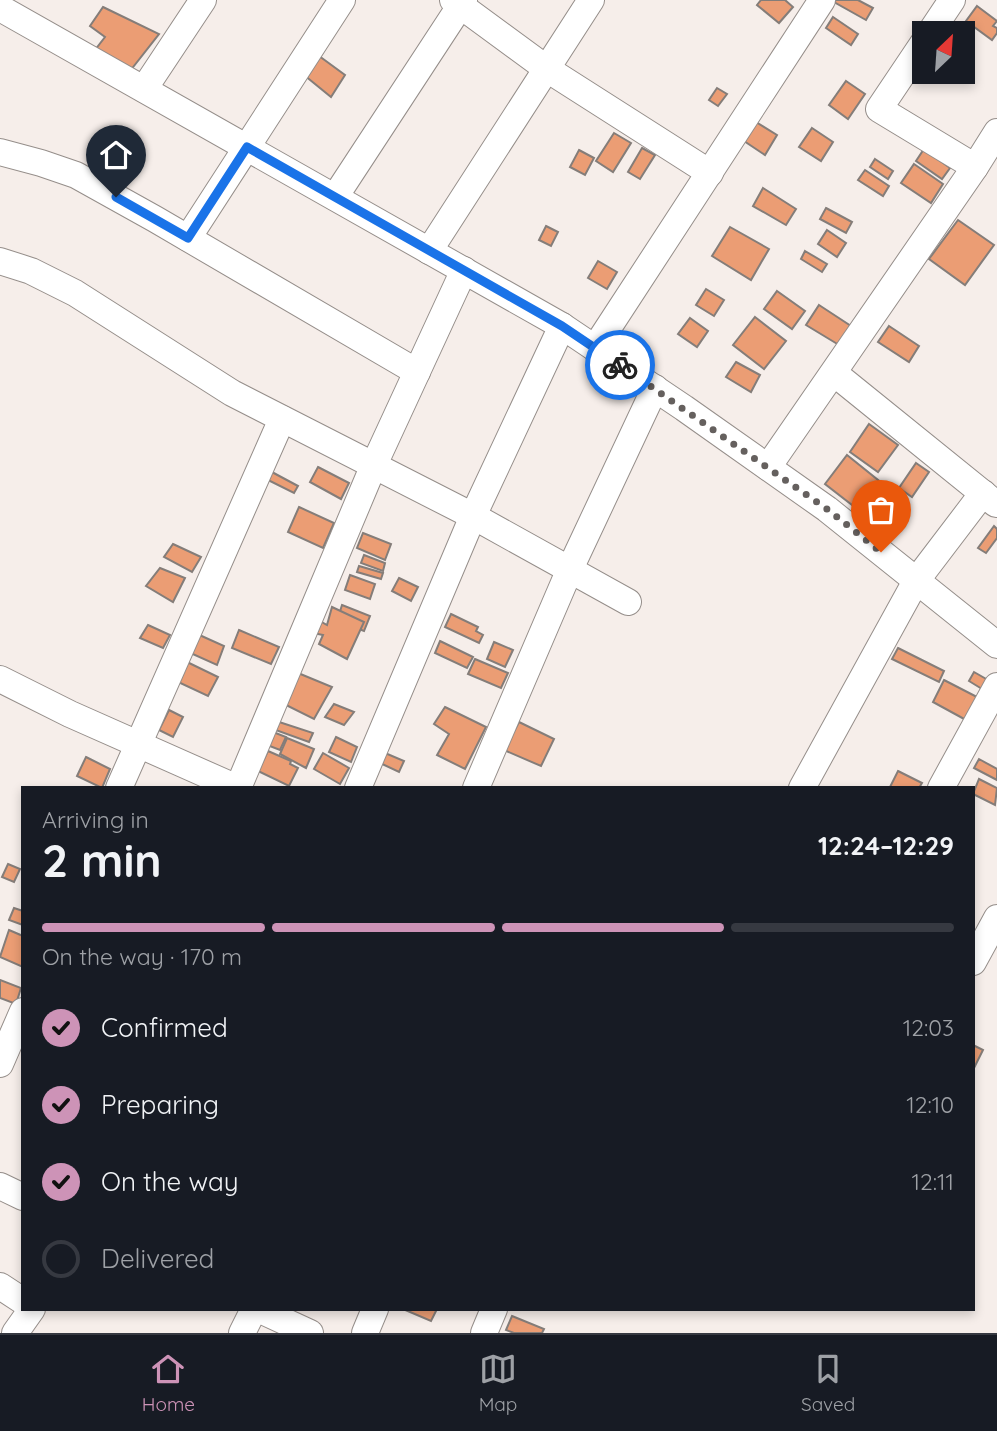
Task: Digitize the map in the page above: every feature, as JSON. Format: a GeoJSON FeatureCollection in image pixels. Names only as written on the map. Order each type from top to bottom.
{"type":"FeatureCollection","features":[{"type":"Feature","properties":{"kind":"street"},"geometry":{"type":"LineString","coordinates":[[5,0],[0,9],[562,326],[827,509],[997,645]]}},
{"type":"Feature","properties":{"kind":"street"},"geometry":{"type":"LineString","coordinates":[[144,89],[203,0]]}},
{"type":"Feature","properties":{"kind":"street"},"geometry":{"type":"LineString","coordinates":[[188,238],[342,0]]}},
{"type":"Feature","properties":{"kind":"street"},"geometry":{"type":"LineString","coordinates":[[429,251],[591,0]]}},
{"type":"Feature","properties":{"kind":"street"},"geometry":{"type":"LineString","coordinates":[[595,348],[822,0]]}},
{"type":"Feature","properties":{"kind":"street"},"geometry":{"type":"LineString","coordinates":[[938,21],[952,0]]}},
{"type":"Feature","properties":{"kind":"street"},"geometry":{"type":"LineString","coordinates":[[335,197],[459,2],[547,69],[710,173]]}},
{"type":"Feature","properties":{"kind":"street"},"geometry":{"type":"LineString","coordinates":[[912,60],[879,109],[975,167]]}},
{"type":"Feature","properties":{"kind":"street"},"geometry":{"type":"LineString","coordinates":[[768,467],[997,132]]}},
{"type":"Feature","properties":{"kind":"street"},"geometry":{"type":"LineString","coordinates":[[0,152],[76,175],[417,372]]}},
{"type":"Feature","properties":{"kind":"street"},"geometry":{"type":"LineString","coordinates":[[0,261],[31,271],[75,293],[232,393],[473,516],[628,602]]}},
{"type":"Feature","properties":{"kind":"street"},"geometry":{"type":"LineString","coordinates":[[238,786],[373,467],[464,270]]}},
{"type":"Feature","properties":{"kind":"street"},"geometry":{"type":"LineString","coordinates":[[359,786],[473,516],[562,326]]}},
{"type":"Feature","properties":{"kind":"street"},"geometry":{"type":"LineString","coordinates":[[803,786],[916,581],[990,499],[834,373]]}},
{"type":"Feature","properties":{"kind":"street"},"geometry":{"type":"LineString","coordinates":[[477,786],[570,569],[655,388]]}},
{"type":"Feature","properties":{"kind":"street"},"geometry":{"type":"LineString","coordinates":[[120,786],[282,419]]}},
{"type":"Feature","properties":{"kind":"street"},"geometry":{"type":"LineString","coordinates":[[0,679],[70,714],[232,786]]}},
{"type":"Feature","properties":{"kind":"street"},"geometry":{"type":"LineString","coordinates":[[942,786],[997,686]]}},
{"type":"Feature","properties":{"kind":"street"},"geometry":{"type":"LineString","coordinates":[[975,957],[990,920]]}},
{"type":"Feature","properties":{"kind":"street"},"geometry":{"type":"LineString","coordinates":[[0,1064],[21,1017]]}},
{"type":"Feature","properties":{"kind":"street"},"geometry":{"type":"LineString","coordinates":[[0,1186],[21,1196]]}},
{"type":"Feature","properties":{"kind":"street"},"geometry":{"type":"LineString","coordinates":[[0,1286],[21,1300]]}},
{"type":"Feature","properties":{"kind":"street"},"geometry":{"type":"LineString","coordinates":[[15,1333],[31,1311]]}},
{"type":"Feature","properties":{"kind":"street"},"geometry":{"type":"LineString","coordinates":[[242,1333],[255,1311]]}},
{"type":"Feature","properties":{"kind":"street"},"geometry":{"type":"LineString","coordinates":[[260,1311],[310,1333]]}},
{"type":"Feature","properties":{"kind":"street"},"geometry":{"type":"LineString","coordinates":[[365,1333],[374,1311]]}},
{"type":"Feature","properties":{"kind":"street"},"geometry":{"type":"LineString","coordinates":[[484,1333],[493,1311]]}},
{"type":"Feature","properties":{"kind":"building"},"geometry":{"type":"Polygon","coordinates":[[[761,0],[785,0],[793,7],[779,23],[757,5],[761,0]]]}},
{"type":"Feature","properties":{"kind":"building"},"geometry":{"type":"Polygon","coordinates":[[[858,0],[873,8],[866,20],[834,2],[858,0]]]}},
{"type":"Feature","properties":{"kind":"building"},"geometry":{"type":"Polygon","coordinates":[[[977,6],[997,21],[993,26],[997,28],[997,33],[992,40],[975,28],[975,21],[966,21],[977,6]]]}},
{"type":"Feature","properties":{"kind":"building"},"geometry":{"type":"Polygon","coordinates":[[[103,7],[159,34],[130,71],[95,50],[105,37],[90,26],[103,7]]]}},
{"type":"Feature","properties":{"kind":"building"},"geometry":{"type":"Polygon","coordinates":[[[833,17],[858,34],[851,45],[826,28],[833,17]]]}},
{"type":"Feature","properties":{"kind":"building"},"geometry":{"type":"Polygon","coordinates":[[[315,53],[345,75],[331,97],[304,75],[315,53]]]}},
{"type":"Feature","properties":{"kind":"building"},"geometry":{"type":"Polygon","coordinates":[[[846,81],[865,94],[848,119],[829,105],[846,81]]]}},
{"type":"Feature","properties":{"kind":"building"},"geometry":{"type":"Polygon","coordinates":[[[717,88],[727,94],[718,106],[709,100],[717,88]]]}},
{"type":"Feature","properties":{"kind":"building"},"geometry":{"type":"Polygon","coordinates":[[[756,122],[777,135],[765,155],[744,141],[756,122]]]}},
{"type":"Feature","properties":{"kind":"building"},"geometry":{"type":"Polygon","coordinates":[[[812,128],[833,142],[821,161],[799,147],[812,128]]]}},
{"type":"Feature","properties":{"kind":"building"},"geometry":{"type":"Polygon","coordinates":[[[614,133],[631,143],[613,172],[596,161],[614,133]]]}},
{"type":"Feature","properties":{"kind":"building"},"geometry":{"type":"Polygon","coordinates":[[[642,148],[655,155],[640,179],[628,172],[642,148]]]}},
{"type":"Feature","properties":{"kind":"building"},"geometry":{"type":"Polygon","coordinates":[[[924,149],[950,168],[942,179],[916,161],[924,149]]]}},
{"type":"Feature","properties":{"kind":"building"},"geometry":{"type":"Polygon","coordinates":[[[579,150],[594,158],[585,175],[570,167],[579,150]]]}},
{"type":"Feature","properties":{"kind":"building"},"geometry":{"type":"Polygon","coordinates":[[[875,159],[893,171],[888,179],[870,167],[875,159]]]}},
{"type":"Feature","properties":{"kind":"building"},"geometry":{"type":"Polygon","coordinates":[[[914,164],[943,184],[931,203],[901,183],[914,164]]]}},
{"type":"Feature","properties":{"kind":"building"},"geometry":{"type":"Polygon","coordinates":[[[865,170],[889,186],[883,196],[858,180],[865,170]]]}},
{"type":"Feature","properties":{"kind":"building"},"geometry":{"type":"Polygon","coordinates":[[[763,188],[796,209],[786,225],[753,206],[763,188]]]}},
{"type":"Feature","properties":{"kind":"building"},"geometry":{"type":"Polygon","coordinates":[[[826,208],[852,222],[846,233],[820,219],[826,208]]]}},
{"type":"Feature","properties":{"kind":"building"},"geometry":{"type":"Polygon","coordinates":[[[958,220],[994,245],[965,285],[929,259],[958,220]]]}},
{"type":"Feature","properties":{"kind":"building"},"geometry":{"type":"Polygon","coordinates":[[[546,226],[558,232],[551,246],[539,240],[546,226]]]}},
{"type":"Feature","properties":{"kind":"building"},"geometry":{"type":"Polygon","coordinates":[[[730,227],[769,249],[751,280],[712,256],[730,227]]]}},
{"type":"Feature","properties":{"kind":"building"},"geometry":{"type":"Polygon","coordinates":[[[827,230],[846,243],[837,257],[818,244],[827,230]]]}},
{"type":"Feature","properties":{"kind":"building"},"geometry":{"type":"Polygon","coordinates":[[[805,251],[827,264],[822,272],[801,259],[805,251]]]}},
{"type":"Feature","properties":{"kind":"building"},"geometry":{"type":"Polygon","coordinates":[[[598,261],[617,272],[607,289],[588,278],[598,261]]]}},
{"type":"Feature","properties":{"kind":"building"},"geometry":{"type":"Polygon","coordinates":[[[706,289],[724,300],[714,316],[696,305],[706,289]]]}},
{"type":"Feature","properties":{"kind":"building"},"geometry":{"type":"Polygon","coordinates":[[[777,291],[805,311],[792,329],[764,309],[777,291]]]}},
{"type":"Feature","properties":{"kind":"building"},"geometry":{"type":"Polygon","coordinates":[[[819,305],[851,326],[839,345],[806,325],[819,305]]]}},
{"type":"Feature","properties":{"kind":"building"},"geometry":{"type":"Polygon","coordinates":[[[755,317],[786,341],[764,369],[733,345],[755,317]]]}},
{"type":"Feature","properties":{"kind":"building"},"geometry":{"type":"Polygon","coordinates":[[[690,318],[708,331],[697,347],[678,334],[690,318]]]}},
{"type":"Feature","properties":{"kind":"building"},"geometry":{"type":"Polygon","coordinates":[[[889,326],[919,346],[909,362],[878,342],[889,326]]]}},
{"type":"Feature","properties":{"kind":"building"},"geometry":{"type":"Polygon","coordinates":[[[736,362],[760,375],[751,392],[726,377],[736,362]]]}},
{"type":"Feature","properties":{"kind":"building"},"geometry":{"type":"Polygon","coordinates":[[[869,424],[898,445],[878,472],[850,452],[869,424]]]}},
{"type":"Feature","properties":{"kind":"building"},"geometry":{"type":"Polygon","coordinates":[[[847,455],[883,484],[861,512],[825,484],[847,455]]]}},
{"type":"Feature","properties":{"kind":"building"},"geometry":{"type":"Polygon","coordinates":[[[916,463],[929,472],[912,497],[899,488],[916,463]]]}},
{"type":"Feature","properties":{"kind":"building"},"geometry":{"type":"Polygon","coordinates":[[[318,467],[349,483],[341,499],[310,482],[318,467]]]}},
{"type":"Feature","properties":{"kind":"building"},"geometry":{"type":"Polygon","coordinates":[[[270,471],[298,486],[294,493],[266,479],[270,471]]]}},
{"type":"Feature","properties":{"kind":"building"},"geometry":{"type":"Polygon","coordinates":[[[883,494],[897,503],[888,516],[875,506],[883,494]]]}},
{"type":"Feature","properties":{"kind":"building"},"geometry":{"type":"Polygon","coordinates":[[[299,507],[334,523],[323,548],[288,532],[299,507]]]}},
{"type":"Feature","properties":{"kind":"building"},"geometry":{"type":"Polygon","coordinates":[[[994,526],[997,529],[997,538],[986,553],[978,548],[994,526]]]}},
{"type":"Feature","properties":{"kind":"building"},"geometry":{"type":"Polygon","coordinates":[[[363,533],[391,544],[385,560],[357,548],[363,533]]]}},
{"type":"Feature","properties":{"kind":"building"},"geometry":{"type":"Polygon","coordinates":[[[173,544],[201,557],[192,572],[164,557],[173,544]]]}},
{"type":"Feature","properties":{"kind":"building"},"geometry":{"type":"Polygon","coordinates":[[[364,555],[385,563],[383,571],[361,563],[364,555]]]}},
{"type":"Feature","properties":{"kind":"building"},"geometry":{"type":"Polygon","coordinates":[[[359,566],[383,573],[381,579],[357,572],[359,566]]]}},
{"type":"Feature","properties":{"kind":"building"},"geometry":{"type":"Polygon","coordinates":[[[160,568],[185,578],[173,602],[146,586],[160,568]]]}},
{"type":"Feature","properties":{"kind":"building"},"geometry":{"type":"Polygon","coordinates":[[[350,575],[375,584],[370,599],[345,590],[350,575]]]}},
{"type":"Feature","properties":{"kind":"building"},"geometry":{"type":"Polygon","coordinates":[[[399,578],[418,587],[411,601],[392,591],[399,578]]]}},
{"type":"Feature","properties":{"kind":"building"},"geometry":{"type":"Polygon","coordinates":[[[342,605],[370,616],[364,631],[337,621],[342,605]]]}},
{"type":"Feature","properties":{"kind":"building"},"geometry":{"type":"Polygon","coordinates":[[[332,607],[364,622],[347,659],[319,644],[323,635],[313,633],[318,620],[327,625],[332,607]]]}},
{"type":"Feature","properties":{"kind":"building"},"geometry":{"type":"Polygon","coordinates":[[[451,614],[478,627],[476,631],[483,635],[479,643],[445,627],[451,614]]]}},
{"type":"Feature","properties":{"kind":"building"},"geometry":{"type":"Polygon","coordinates":[[[148,625],[170,635],[163,648],[140,638],[148,625]]]}},
{"type":"Feature","properties":{"kind":"building"},"geometry":{"type":"Polygon","coordinates":[[[239,630],[279,647],[271,664],[232,648],[239,630]]]}},
{"type":"Feature","properties":{"kind":"building"},"geometry":{"type":"Polygon","coordinates":[[[195,633],[224,646],[217,665],[186,651],[195,633]]]}},
{"type":"Feature","properties":{"kind":"building"},"geometry":{"type":"Polygon","coordinates":[[[440,641],[473,657],[467,668],[435,653],[440,641]]]}},
{"type":"Feature","properties":{"kind":"building"},"geometry":{"type":"Polygon","coordinates":[[[494,642],[513,650],[505,667],[487,659],[494,642]]]}},
{"type":"Feature","properties":{"kind":"building"},"geometry":{"type":"Polygon","coordinates":[[[898,648],[944,671],[939,682],[892,659],[898,648]]]}},
{"type":"Feature","properties":{"kind":"building"},"geometry":{"type":"Polygon","coordinates":[[[475,659],[508,673],[501,688],[468,674],[475,659]]]}},
{"type":"Feature","properties":{"kind":"building"},"geometry":{"type":"Polygon","coordinates":[[[185,661],[218,677],[208,696],[176,681],[185,661]]]}},
{"type":"Feature","properties":{"kind":"building"},"geometry":{"type":"Polygon","coordinates":[[[974,672],[988,680],[982,689],[969,681],[974,672]]]}},
{"type":"Feature","properties":{"kind":"building"},"geometry":{"type":"Polygon","coordinates":[[[298,673],[332,687],[314,719],[284,704],[298,673]]]}},
{"type":"Feature","properties":{"kind":"building"},"geometry":{"type":"Polygon","coordinates":[[[944,680],[977,697],[966,720],[933,702],[944,680]]]}},
{"type":"Feature","properties":{"kind":"building"},"geometry":{"type":"Polygon","coordinates":[[[334,704],[354,712],[344,725],[325,717],[334,704]]]}},
{"type":"Feature","properties":{"kind":"building"},"geometry":{"type":"Polygon","coordinates":[[[445,707],[486,727],[465,769],[437,755],[449,734],[434,724],[445,707]]]}},
{"type":"Feature","properties":{"kind":"building"},"geometry":{"type":"Polygon","coordinates":[[[169,710],[183,717],[173,737],[159,730],[169,710]]]}},
{"type":"Feature","properties":{"kind":"building"},"geometry":{"type":"Polygon","coordinates":[[[273,720],[313,733],[309,742],[270,728],[273,720]]]}},
{"type":"Feature","properties":{"kind":"building"},"geometry":{"type":"Polygon","coordinates":[[[519,722],[554,739],[541,766],[504,750],[519,722]]]}},
{"type":"Feature","properties":{"kind":"building"},"geometry":{"type":"Polygon","coordinates":[[[273,732],[286,737],[280,750],[267,745],[273,732]]]}},
{"type":"Feature","properties":{"kind":"building"},"geometry":{"type":"Polygon","coordinates":[[[336,737],[357,747],[351,762],[329,752],[336,737]]]}},
{"type":"Feature","properties":{"kind":"building"},"geometry":{"type":"Polygon","coordinates":[[[287,738],[314,749],[306,768],[280,754],[287,738]]]}},
{"type":"Feature","properties":{"kind":"building"},"geometry":{"type":"Polygon","coordinates":[[[268,751],[291,761],[290,764],[298,768],[289,786],[258,771],[268,751]]]}},
{"type":"Feature","properties":{"kind":"building"},"geometry":{"type":"Polygon","coordinates":[[[323,753],[349,768],[340,784],[314,769],[323,753]]]}},
{"type":"Feature","properties":{"kind":"building"},"geometry":{"type":"Polygon","coordinates":[[[385,753],[404,761],[399,772],[380,763],[385,753]]]}},
{"type":"Feature","properties":{"kind":"building"},"geometry":{"type":"Polygon","coordinates":[[[86,757],[110,769],[103,786],[77,776],[86,757]]]}},
{"type":"Feature","properties":{"kind":"building"},"geometry":{"type":"Polygon","coordinates":[[[979,759],[997,769],[997,780],[974,768],[979,759]]]}},
{"type":"Feature","properties":{"kind":"building"},"geometry":{"type":"Polygon","coordinates":[[[898,771],[922,783],[920,786],[890,786],[898,771]]]}},
{"type":"Feature","properties":{"kind":"building"},"geometry":{"type":"Polygon","coordinates":[[[979,779],[997,788],[995,805],[975,795],[979,779]]]}},
{"type":"Feature","properties":{"kind":"building"},"geometry":{"type":"Polygon","coordinates":[[[8,864],[20,869],[14,882],[2,877],[8,864]]]}},
{"type":"Feature","properties":{"kind":"building"},"geometry":{"type":"Polygon","coordinates":[[[14,908],[21,910],[21,924],[9,920],[14,908]]]}},
{"type":"Feature","properties":{"kind":"building"},"geometry":{"type":"Polygon","coordinates":[[[9,930],[21,935],[21,966],[0,957],[9,930]]]}},
{"type":"Feature","properties":{"kind":"building"},"geometry":{"type":"Polygon","coordinates":[[[0,980],[21,988],[16,1004],[0,998],[0,980]]]}},
{"type":"Feature","properties":{"kind":"building"},"geometry":{"type":"Polygon","coordinates":[[[975,1046],[983,1050],[975,1066],[975,1046]]]}},
{"type":"Feature","properties":{"kind":"building"},"geometry":{"type":"Polygon","coordinates":[[[408,1311],[436,1311],[431,1321],[408,1311]]]}},
{"type":"Feature","properties":{"kind":"building"},"geometry":{"type":"Polygon","coordinates":[[[512,1316],[544,1329],[542,1333],[514,1333],[506,1330],[512,1316]]]}},
{"type":"Feature","properties":{"kind":"way so far"},"geometry":{"type":"LineString","coordinates":[[620,365],[827,509],[881,552]]}},
{"type":"Feature","properties":{"kind":"route"},"geometry":{"type":"LineString","coordinates":[[116,197],[188,238],[247,147],[562,326],[620,365]]}}]}
